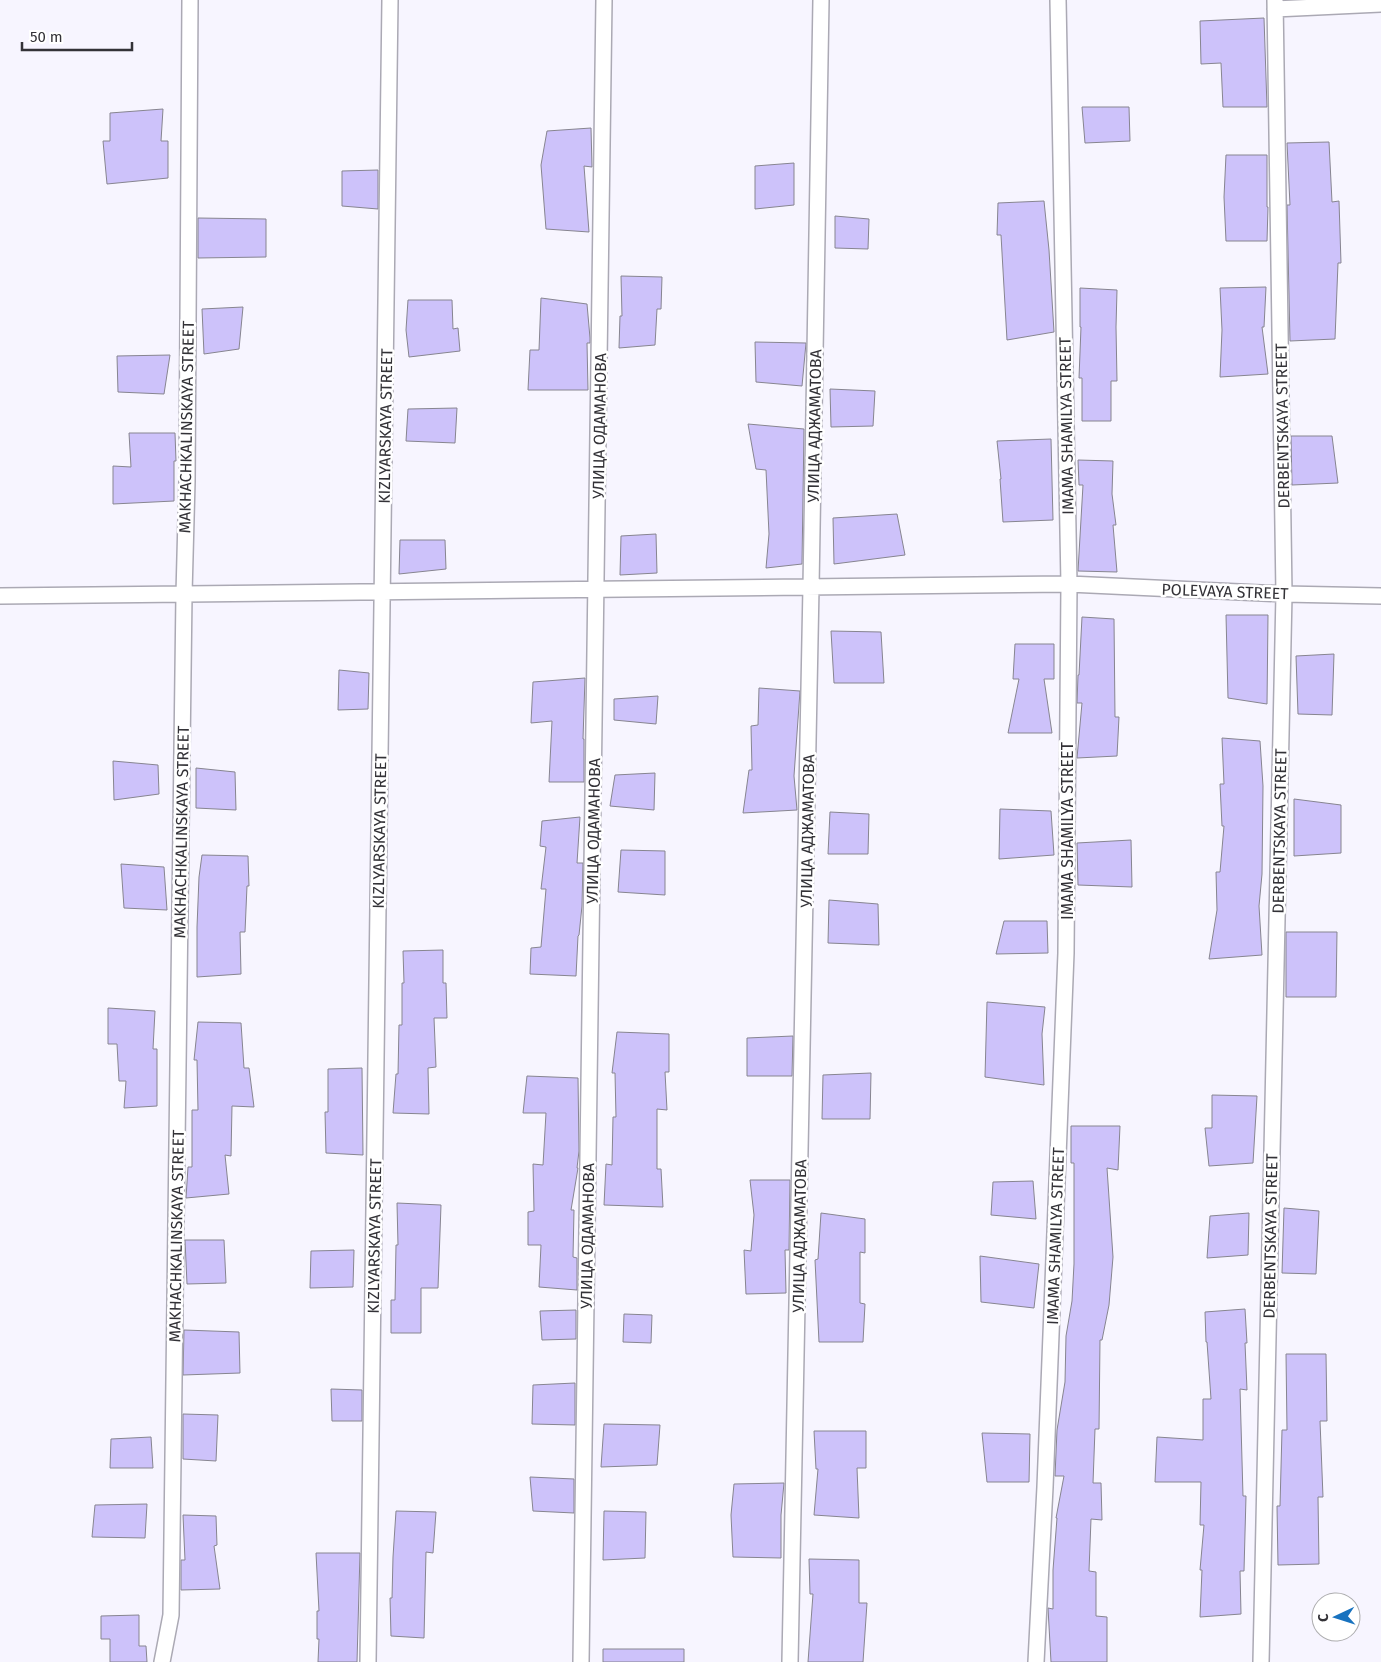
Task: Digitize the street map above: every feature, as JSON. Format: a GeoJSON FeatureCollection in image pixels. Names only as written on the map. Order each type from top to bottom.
{"type":"FeatureCollection","features":[{"type":"Feature","properties":{"kind":"street","name":"MAKHACHKALINSKAYA STREET"},"geometry":{"type":"LineString","coordinates":[[162,1662],[172,1615],[187,472],[190,0]]}},
{"type":"Feature","properties":{"kind":"street","name":"KIZLYARSKAYA STREET"},"geometry":{"type":"LineString","coordinates":[[368,1662],[390,0]]}},
{"type":"Feature","properties":{"kind":"street","name":"УЛИЦА ОДАМАНОВА"},"geometry":{"type":"LineString","coordinates":[[581,1662],[604,0]]}},
{"type":"Feature","properties":{"kind":"street","name":"УЛИЦА АДЖАМАТОВА"},"geometry":{"type":"LineString","coordinates":[[790,1662],[812,587],[821,0]]}},
{"type":"Feature","properties":{"kind":"street","name":"IMAMA SHAMILYA STREET"},"geometry":{"type":"LineString","coordinates":[[1036,1662],[1045,1487],[1066,953],[1069,584],[1058,0]]}},
{"type":"Feature","properties":{"kind":"street"},"geometry":{"type":"LineString","coordinates":[[1275,5],[1381,4]]}},
{"type":"Feature","properties":{"kind":"street","name":"DERBENTSKAYA STREET"},"geometry":{"type":"LineString","coordinates":[[1260,1662],[1284,594],[1275,5]]}},
{"type":"Feature","properties":{"kind":"street","name":"POLEVAYA STREET"},"geometry":{"type":"LineString","coordinates":[[0,596],[1069,584],[1284,594],[1381,596]]}},
{"type":"Feature","properties":{"kind":"building"},"geometry":{"type":"Polygon","coordinates":[[[1264,18],[1267,107],[1223,107],[1221,63],[1201,64],[1200,21],[1264,18]]]}},
{"type":"Feature","properties":{"kind":"building"},"geometry":{"type":"Polygon","coordinates":[[[1082,107],[1129,107],[1130,141],[1085,143],[1082,107]]]}},
{"type":"Feature","properties":{"kind":"building"},"geometry":{"type":"Polygon","coordinates":[[[163,109],[161,141],[168,141],[168,178],[107,184],[103,141],[110,141],[110,113],[163,109]]]}},
{"type":"Feature","properties":{"kind":"building"},"geometry":{"type":"Polygon","coordinates":[[[591,128],[592,167],[584,166],[589,232],[546,229],[541,165],[547,131],[591,128]]]}},
{"type":"Feature","properties":{"kind":"building"},"geometry":{"type":"Polygon","coordinates":[[[1329,142],[1332,202],[1339,201],[1341,263],[1338,263],[1335,339],[1290,341],[1287,205],[1290,205],[1287,143],[1329,142]]]}},
{"type":"Feature","properties":{"kind":"building"},"geometry":{"type":"Polygon","coordinates":[[[1226,155],[1267,155],[1267,241],[1226,241],[1224,197],[1226,155]]]}},
{"type":"Feature","properties":{"kind":"building"},"geometry":{"type":"Polygon","coordinates":[[[794,163],[794,205],[755,209],[755,166],[794,163]]]}},
{"type":"Feature","properties":{"kind":"building"},"geometry":{"type":"Polygon","coordinates":[[[378,170],[378,209],[342,206],[342,171],[378,170]]]}},
{"type":"Feature","properties":{"kind":"building"},"geometry":{"type":"Polygon","coordinates":[[[1044,201],[1054,332],[1007,340],[1001,235],[997,235],[998,203],[1044,201]]]}},
{"type":"Feature","properties":{"kind":"building"},"geometry":{"type":"Polygon","coordinates":[[[835,216],[869,219],[868,249],[835,248],[835,216]]]}},
{"type":"Feature","properties":{"kind":"building"},"geometry":{"type":"Polygon","coordinates":[[[198,218],[266,219],[266,257],[198,258],[198,218]]]}},
{"type":"Feature","properties":{"kind":"building"},"geometry":{"type":"Polygon","coordinates":[[[621,276],[662,277],[661,309],[657,309],[655,345],[619,348],[620,316],[622,316],[621,276]]]}},
{"type":"Feature","properties":{"kind":"building"},"geometry":{"type":"Polygon","coordinates":[[[1266,287],[1264,327],[1262,327],[1268,374],[1220,377],[1222,330],[1220,288],[1266,287]]]}},
{"type":"Feature","properties":{"kind":"building"},"geometry":{"type":"Polygon","coordinates":[[[1080,288],[1117,290],[1117,381],[1111,381],[1111,421],[1082,421],[1082,378],[1079,378],[1080,288]]]}},
{"type":"Feature","properties":{"kind":"building"},"geometry":{"type":"Polygon","coordinates":[[[541,298],[587,304],[590,338],[590,343],[587,343],[588,390],[528,390],[530,350],[539,350],[541,298]]]}},
{"type":"Feature","properties":{"kind":"building"},"geometry":{"type":"Polygon","coordinates":[[[408,300],[452,300],[453,329],[458,328],[460,351],[409,357],[406,330],[408,300]]]}},
{"type":"Feature","properties":{"kind":"building"},"geometry":{"type":"Polygon","coordinates":[[[243,307],[239,349],[204,354],[202,309],[243,307]]]}},
{"type":"Feature","properties":{"kind":"building"},"geometry":{"type":"Polygon","coordinates":[[[755,342],[806,343],[802,386],[756,382],[755,342]]]}},
{"type":"Feature","properties":{"kind":"building"},"geometry":{"type":"Polygon","coordinates":[[[170,355],[164,394],[118,392],[117,356],[170,355]]]}},
{"type":"Feature","properties":{"kind":"building"},"geometry":{"type":"Polygon","coordinates":[[[830,389],[875,391],[873,426],[831,427],[830,389]]]}},
{"type":"Feature","properties":{"kind":"building"},"geometry":{"type":"Polygon","coordinates":[[[457,408],[455,443],[406,441],[408,409],[457,408]]]}},
{"type":"Feature","properties":{"kind":"building"},"geometry":{"type":"Polygon","coordinates":[[[748,424],[804,429],[802,564],[766,568],[769,534],[766,470],[756,469],[748,424]]]}},
{"type":"Feature","properties":{"kind":"building"},"geometry":{"type":"Polygon","coordinates":[[[129,433],[175,433],[174,501],[113,504],[113,466],[131,467],[129,433]]]}},
{"type":"Feature","properties":{"kind":"building"},"geometry":{"type":"Polygon","coordinates":[[[1291,436],[1332,436],[1338,483],[1292,485],[1291,436]]]}},
{"type":"Feature","properties":{"kind":"building"},"geometry":{"type":"Polygon","coordinates":[[[1051,439],[1053,520],[1003,522],[997,441],[1051,439]]]}},
{"type":"Feature","properties":{"kind":"building"},"geometry":{"type":"Polygon","coordinates":[[[1078,460],[1113,461],[1112,494],[1116,525],[1113,525],[1117,572],[1078,571],[1083,485],[1079,485],[1078,460]]]}},
{"type":"Feature","properties":{"kind":"building"},"geometry":{"type":"Polygon","coordinates":[[[897,514],[905,555],[834,564],[833,518],[897,514]]]}},
{"type":"Feature","properties":{"kind":"building"},"geometry":{"type":"Polygon","coordinates":[[[656,534],[657,573],[620,575],[621,536],[656,534]]]}},
{"type":"Feature","properties":{"kind":"building"},"geometry":{"type":"Polygon","coordinates":[[[400,540],[445,540],[446,569],[399,574],[400,540]]]}},
{"type":"Feature","properties":{"kind":"building"},"geometry":{"type":"Polygon","coordinates":[[[1226,615],[1268,615],[1267,704],[1228,698],[1226,615]]]}},
{"type":"Feature","properties":{"kind":"building"},"geometry":{"type":"Polygon","coordinates":[[[1082,617],[1114,619],[1115,717],[1119,717],[1117,756],[1077,758],[1082,703],[1077,703],[1082,617]]]}},
{"type":"Feature","properties":{"kind":"building"},"geometry":{"type":"Polygon","coordinates":[[[831,631],[881,632],[884,683],[834,683],[831,631]]]}},
{"type":"Feature","properties":{"kind":"building"},"geometry":{"type":"Polygon","coordinates":[[[1015,644],[1054,644],[1054,679],[1044,679],[1052,733],[1008,733],[1019,679],[1013,679],[1015,644]]]}},
{"type":"Feature","properties":{"kind":"building"},"geometry":{"type":"Polygon","coordinates":[[[1334,654],[1332,715],[1298,714],[1296,656],[1334,654]]]}},
{"type":"Feature","properties":{"kind":"building"},"geometry":{"type":"Polygon","coordinates":[[[339,670],[369,673],[368,709],[338,710],[339,670]]]}},
{"type":"Feature","properties":{"kind":"building"},"geometry":{"type":"Polygon","coordinates":[[[585,678],[584,782],[549,782],[552,721],[531,723],[533,682],[585,678]]]}},
{"type":"Feature","properties":{"kind":"building"},"geometry":{"type":"Polygon","coordinates":[[[759,688],[800,691],[794,776],[797,810],[743,813],[749,770],[752,770],[751,726],[758,725],[759,688]]]}},
{"type":"Feature","properties":{"kind":"building"},"geometry":{"type":"Polygon","coordinates":[[[658,696],[656,724],[614,720],[614,699],[658,696]]]}},
{"type":"Feature","properties":{"kind":"building"},"geometry":{"type":"Polygon","coordinates":[[[1222,738],[1260,741],[1263,786],[1262,874],[1259,906],[1262,955],[1209,959],[1217,910],[1216,872],[1220,872],[1224,826],[1222,826],[1220,784],[1224,784],[1222,738]]]}},
{"type":"Feature","properties":{"kind":"building"},"geometry":{"type":"Polygon","coordinates":[[[113,761],[158,765],[159,794],[114,800],[113,761]]]}},
{"type":"Feature","properties":{"kind":"building"},"geometry":{"type":"Polygon","coordinates":[[[196,768],[235,772],[236,810],[196,808],[196,768]]]}},
{"type":"Feature","properties":{"kind":"building"},"geometry":{"type":"Polygon","coordinates":[[[655,773],[654,810],[610,806],[615,775],[655,773]]]}},
{"type":"Feature","properties":{"kind":"building"},"geometry":{"type":"Polygon","coordinates":[[[1294,799],[1341,805],[1341,853],[1294,856],[1294,799]]]}},
{"type":"Feature","properties":{"kind":"building"},"geometry":{"type":"Polygon","coordinates":[[[1000,809],[1051,811],[1054,855],[999,859],[1000,809]]]}},
{"type":"Feature","properties":{"kind":"building"},"geometry":{"type":"Polygon","coordinates":[[[830,812],[869,814],[868,854],[828,854],[830,812]]]}},
{"type":"Feature","properties":{"kind":"building"},"geometry":{"type":"Polygon","coordinates":[[[580,817],[577,863],[583,863],[582,906],[576,976],[530,974],[531,948],[541,947],[546,889],[541,889],[546,847],[540,846],[542,821],[580,817]]]}},
{"type":"Feature","properties":{"kind":"building"},"geometry":{"type":"Polygon","coordinates":[[[1131,840],[1132,887],[1078,885],[1077,843],[1131,840]]]}},
{"type":"Feature","properties":{"kind":"building"},"geometry":{"type":"Polygon","coordinates":[[[621,850],[665,851],[665,895],[618,892],[621,850]]]}},
{"type":"Feature","properties":{"kind":"building"},"geometry":{"type":"Polygon","coordinates":[[[202,855],[248,856],[249,886],[247,886],[245,932],[240,932],[241,974],[197,977],[199,877],[202,855]]]}},
{"type":"Feature","properties":{"kind":"building"},"geometry":{"type":"Polygon","coordinates":[[[121,864],[164,867],[167,910],[124,908],[121,864]]]}},
{"type":"Feature","properties":{"kind":"building"},"geometry":{"type":"Polygon","coordinates":[[[829,900],[878,904],[879,945],[828,943],[829,900]]]}},
{"type":"Feature","properties":{"kind":"building"},"geometry":{"type":"Polygon","coordinates":[[[1004,921],[1047,921],[1048,953],[996,954],[1004,921]]]}},
{"type":"Feature","properties":{"kind":"building"},"geometry":{"type":"Polygon","coordinates":[[[1286,932],[1337,932],[1336,997],[1286,997],[1286,932]]]}},
{"type":"Feature","properties":{"kind":"building"},"geometry":{"type":"Polygon","coordinates":[[[443,950],[443,983],[446,983],[447,1018],[434,1018],[436,1067],[428,1068],[429,1114],[393,1113],[396,1074],[398,1074],[399,1025],[402,1025],[403,951],[443,950]]]}},
{"type":"Feature","properties":{"kind":"building"},"geometry":{"type":"Polygon","coordinates":[[[987,1002],[1045,1007],[1042,1034],[1044,1085],[985,1077],[987,1002]]]}},
{"type":"Feature","properties":{"kind":"building"},"geometry":{"type":"Polygon","coordinates":[[[108,1008],[155,1011],[153,1049],[157,1049],[157,1106],[124,1108],[126,1081],[119,1081],[117,1044],[108,1044],[108,1008]]]}},
{"type":"Feature","properties":{"kind":"building"},"geometry":{"type":"Polygon","coordinates":[[[198,1022],[241,1023],[244,1068],[249,1068],[254,1107],[232,1106],[231,1156],[225,1155],[229,1194],[186,1198],[188,1167],[192,1167],[192,1110],[198,1110],[197,1060],[194,1060],[198,1022]]]}},
{"type":"Feature","properties":{"kind":"building"},"geometry":{"type":"Polygon","coordinates":[[[617,1032],[669,1034],[669,1072],[665,1072],[667,1110],[657,1109],[657,1169],[661,1169],[663,1207],[604,1205],[606,1164],[612,1165],[613,1117],[616,1117],[615,1073],[612,1073],[617,1032]]]}},
{"type":"Feature","properties":{"kind":"building"},"geometry":{"type":"Polygon","coordinates":[[[793,1036],[792,1076],[747,1076],[747,1038],[793,1036]]]}},
{"type":"Feature","properties":{"kind":"building"},"geometry":{"type":"Polygon","coordinates":[[[362,1068],[363,1155],[326,1153],[325,1112],[328,1112],[328,1069],[362,1068]]]}},
{"type":"Feature","properties":{"kind":"building"},"geometry":{"type":"Polygon","coordinates":[[[871,1073],[870,1119],[822,1119],[823,1075],[871,1073]]]}},
{"type":"Feature","properties":{"kind":"building"},"geometry":{"type":"Polygon","coordinates":[[[527,1076],[578,1078],[579,1151],[571,1210],[574,1210],[573,1257],[577,1258],[577,1290],[539,1287],[541,1245],[528,1245],[528,1212],[534,1211],[533,1164],[543,1165],[546,1113],[523,1113],[527,1076]]]}},
{"type":"Feature","properties":{"kind":"building"},"geometry":{"type":"Polygon","coordinates":[[[1212,1095],[1257,1096],[1253,1163],[1209,1166],[1205,1128],[1212,1128],[1212,1095]]]}},
{"type":"Feature","properties":{"kind":"building"},"geometry":{"type":"Polygon","coordinates":[[[1071,1126],[1120,1126],[1118,1170],[1107,1168],[1113,1257],[1109,1305],[1102,1340],[1100,1340],[1099,1429],[1095,1429],[1093,1483],[1101,1483],[1102,1520],[1091,1519],[1089,1571],[1096,1572],[1096,1616],[1107,1617],[1107,1662],[1051,1662],[1048,1608],[1053,1609],[1056,1518],[1064,1476],[1055,1476],[1057,1430],[1065,1382],[1066,1336],[1072,1301],[1074,1264],[1074,1163],[1071,1163],[1071,1126]]]}},
{"type":"Feature","properties":{"kind":"building"},"geometry":{"type":"Polygon","coordinates":[[[750,1180],[790,1180],[789,1250],[785,1250],[786,1293],[746,1294],[744,1250],[751,1251],[754,1215],[750,1180]]]}},
{"type":"Feature","properties":{"kind":"building"},"geometry":{"type":"Polygon","coordinates":[[[1033,1181],[1036,1219],[991,1215],[993,1182],[1033,1181]]]}},
{"type":"Feature","properties":{"kind":"building"},"geometry":{"type":"Polygon","coordinates":[[[397,1203],[441,1205],[438,1288],[421,1288],[421,1333],[391,1333],[391,1300],[395,1300],[396,1245],[398,1245],[397,1203]]]}},
{"type":"Feature","properties":{"kind":"building"},"geometry":{"type":"Polygon","coordinates":[[[1284,1208],[1319,1211],[1316,1274],[1282,1273],[1284,1208]]]}},
{"type":"Feature","properties":{"kind":"building"},"geometry":{"type":"Polygon","coordinates":[[[821,1213],[865,1219],[865,1253],[860,1252],[860,1303],[865,1304],[863,1342],[819,1342],[815,1260],[818,1259],[821,1213]]]}},
{"type":"Feature","properties":{"kind":"building"},"geometry":{"type":"Polygon","coordinates":[[[1249,1213],[1248,1255],[1207,1258],[1210,1216],[1249,1213]]]}},
{"type":"Feature","properties":{"kind":"building"},"geometry":{"type":"Polygon","coordinates":[[[185,1240],[224,1240],[226,1283],[187,1284],[185,1240]]]}},
{"type":"Feature","properties":{"kind":"building"},"geometry":{"type":"Polygon","coordinates":[[[354,1250],[353,1287],[310,1288],[311,1251],[354,1250]]]}},
{"type":"Feature","properties":{"kind":"building"},"geometry":{"type":"Polygon","coordinates":[[[980,1256],[1039,1264],[1034,1308],[981,1302],[980,1256]]]}},
{"type":"Feature","properties":{"kind":"building"},"geometry":{"type":"Polygon","coordinates":[[[1245,1309],[1247,1390],[1240,1389],[1243,1496],[1246,1496],[1244,1571],[1240,1571],[1241,1614],[1200,1617],[1202,1570],[1200,1570],[1204,1525],[1200,1525],[1201,1482],[1155,1482],[1157,1437],[1203,1440],[1203,1399],[1211,1399],[1205,1312],[1245,1309]]]}},
{"type":"Feature","properties":{"kind":"building"},"geometry":{"type":"Polygon","coordinates":[[[576,1310],[576,1339],[542,1340],[540,1311],[576,1310]]]}},
{"type":"Feature","properties":{"kind":"building"},"geometry":{"type":"Polygon","coordinates":[[[624,1314],[652,1315],[651,1343],[623,1342],[624,1314]]]}},
{"type":"Feature","properties":{"kind":"building"},"geometry":{"type":"Polygon","coordinates":[[[184,1330],[239,1332],[240,1373],[183,1375],[184,1330]]]}},
{"type":"Feature","properties":{"kind":"building"},"geometry":{"type":"Polygon","coordinates":[[[1286,1354],[1326,1354],[1327,1421],[1320,1421],[1323,1497],[1318,1497],[1319,1564],[1278,1565],[1277,1506],[1280,1506],[1282,1430],[1287,1430],[1286,1354]]]}},
{"type":"Feature","properties":{"kind":"building"},"geometry":{"type":"Polygon","coordinates":[[[575,1383],[575,1425],[532,1424],[533,1385],[575,1383]]]}},
{"type":"Feature","properties":{"kind":"building"},"geometry":{"type":"Polygon","coordinates":[[[331,1389],[362,1390],[362,1421],[332,1421],[331,1389]]]}},
{"type":"Feature","properties":{"kind":"building"},"geometry":{"type":"Polygon","coordinates":[[[183,1414],[218,1415],[216,1461],[183,1459],[183,1414]]]}},
{"type":"Feature","properties":{"kind":"building"},"geometry":{"type":"Polygon","coordinates":[[[604,1424],[660,1425],[657,1465],[601,1467],[604,1424]]]}},
{"type":"Feature","properties":{"kind":"building"},"geometry":{"type":"Polygon","coordinates":[[[814,1431],[866,1431],[866,1468],[857,1468],[859,1518],[814,1515],[818,1469],[816,1469],[814,1431]]]}},
{"type":"Feature","properties":{"kind":"building"},"geometry":{"type":"Polygon","coordinates":[[[982,1433],[1030,1434],[1029,1482],[987,1482],[982,1433]]]}},
{"type":"Feature","properties":{"kind":"building"},"geometry":{"type":"Polygon","coordinates":[[[151,1437],[153,1468],[110,1468],[111,1439],[151,1437]]]}},
{"type":"Feature","properties":{"kind":"building"},"geometry":{"type":"Polygon","coordinates":[[[530,1477],[574,1479],[574,1513],[533,1511],[530,1477]]]}},
{"type":"Feature","properties":{"kind":"building"},"geometry":{"type":"Polygon","coordinates":[[[784,1483],[781,1515],[781,1558],[733,1557],[731,1515],[734,1484],[784,1483]]]}},
{"type":"Feature","properties":{"kind":"building"},"geometry":{"type":"Polygon","coordinates":[[[147,1504],[145,1538],[92,1537],[95,1505],[147,1504]]]}},
{"type":"Feature","properties":{"kind":"building"},"geometry":{"type":"Polygon","coordinates":[[[396,1511],[436,1512],[433,1553],[426,1552],[424,1638],[391,1636],[390,1598],[392,1598],[396,1511]]]}},
{"type":"Feature","properties":{"kind":"building"},"geometry":{"type":"Polygon","coordinates":[[[604,1511],[646,1512],[645,1558],[603,1560],[604,1511]]]}},
{"type":"Feature","properties":{"kind":"building"},"geometry":{"type":"Polygon","coordinates":[[[183,1515],[216,1516],[217,1545],[214,1546],[220,1589],[181,1590],[181,1560],[185,1560],[183,1515]]]}},
{"type":"Feature","properties":{"kind":"building"},"geometry":{"type":"Polygon","coordinates":[[[316,1553],[360,1553],[357,1662],[318,1662],[317,1611],[319,1611],[316,1553]]]}},
{"type":"Feature","properties":{"kind":"building"},"geometry":{"type":"Polygon","coordinates":[[[809,1559],[859,1560],[859,1603],[867,1603],[863,1662],[808,1662],[813,1594],[810,1594],[809,1559]]]}},
{"type":"Feature","properties":{"kind":"building"},"geometry":{"type":"Polygon","coordinates":[[[139,1615],[139,1646],[146,1646],[147,1662],[110,1662],[110,1639],[101,1639],[101,1616],[139,1615]]]}},
{"type":"Feature","properties":{"kind":"building"},"geometry":{"type":"Polygon","coordinates":[[[603,1649],[684,1649],[684,1662],[603,1662],[603,1649]]]}}]}
